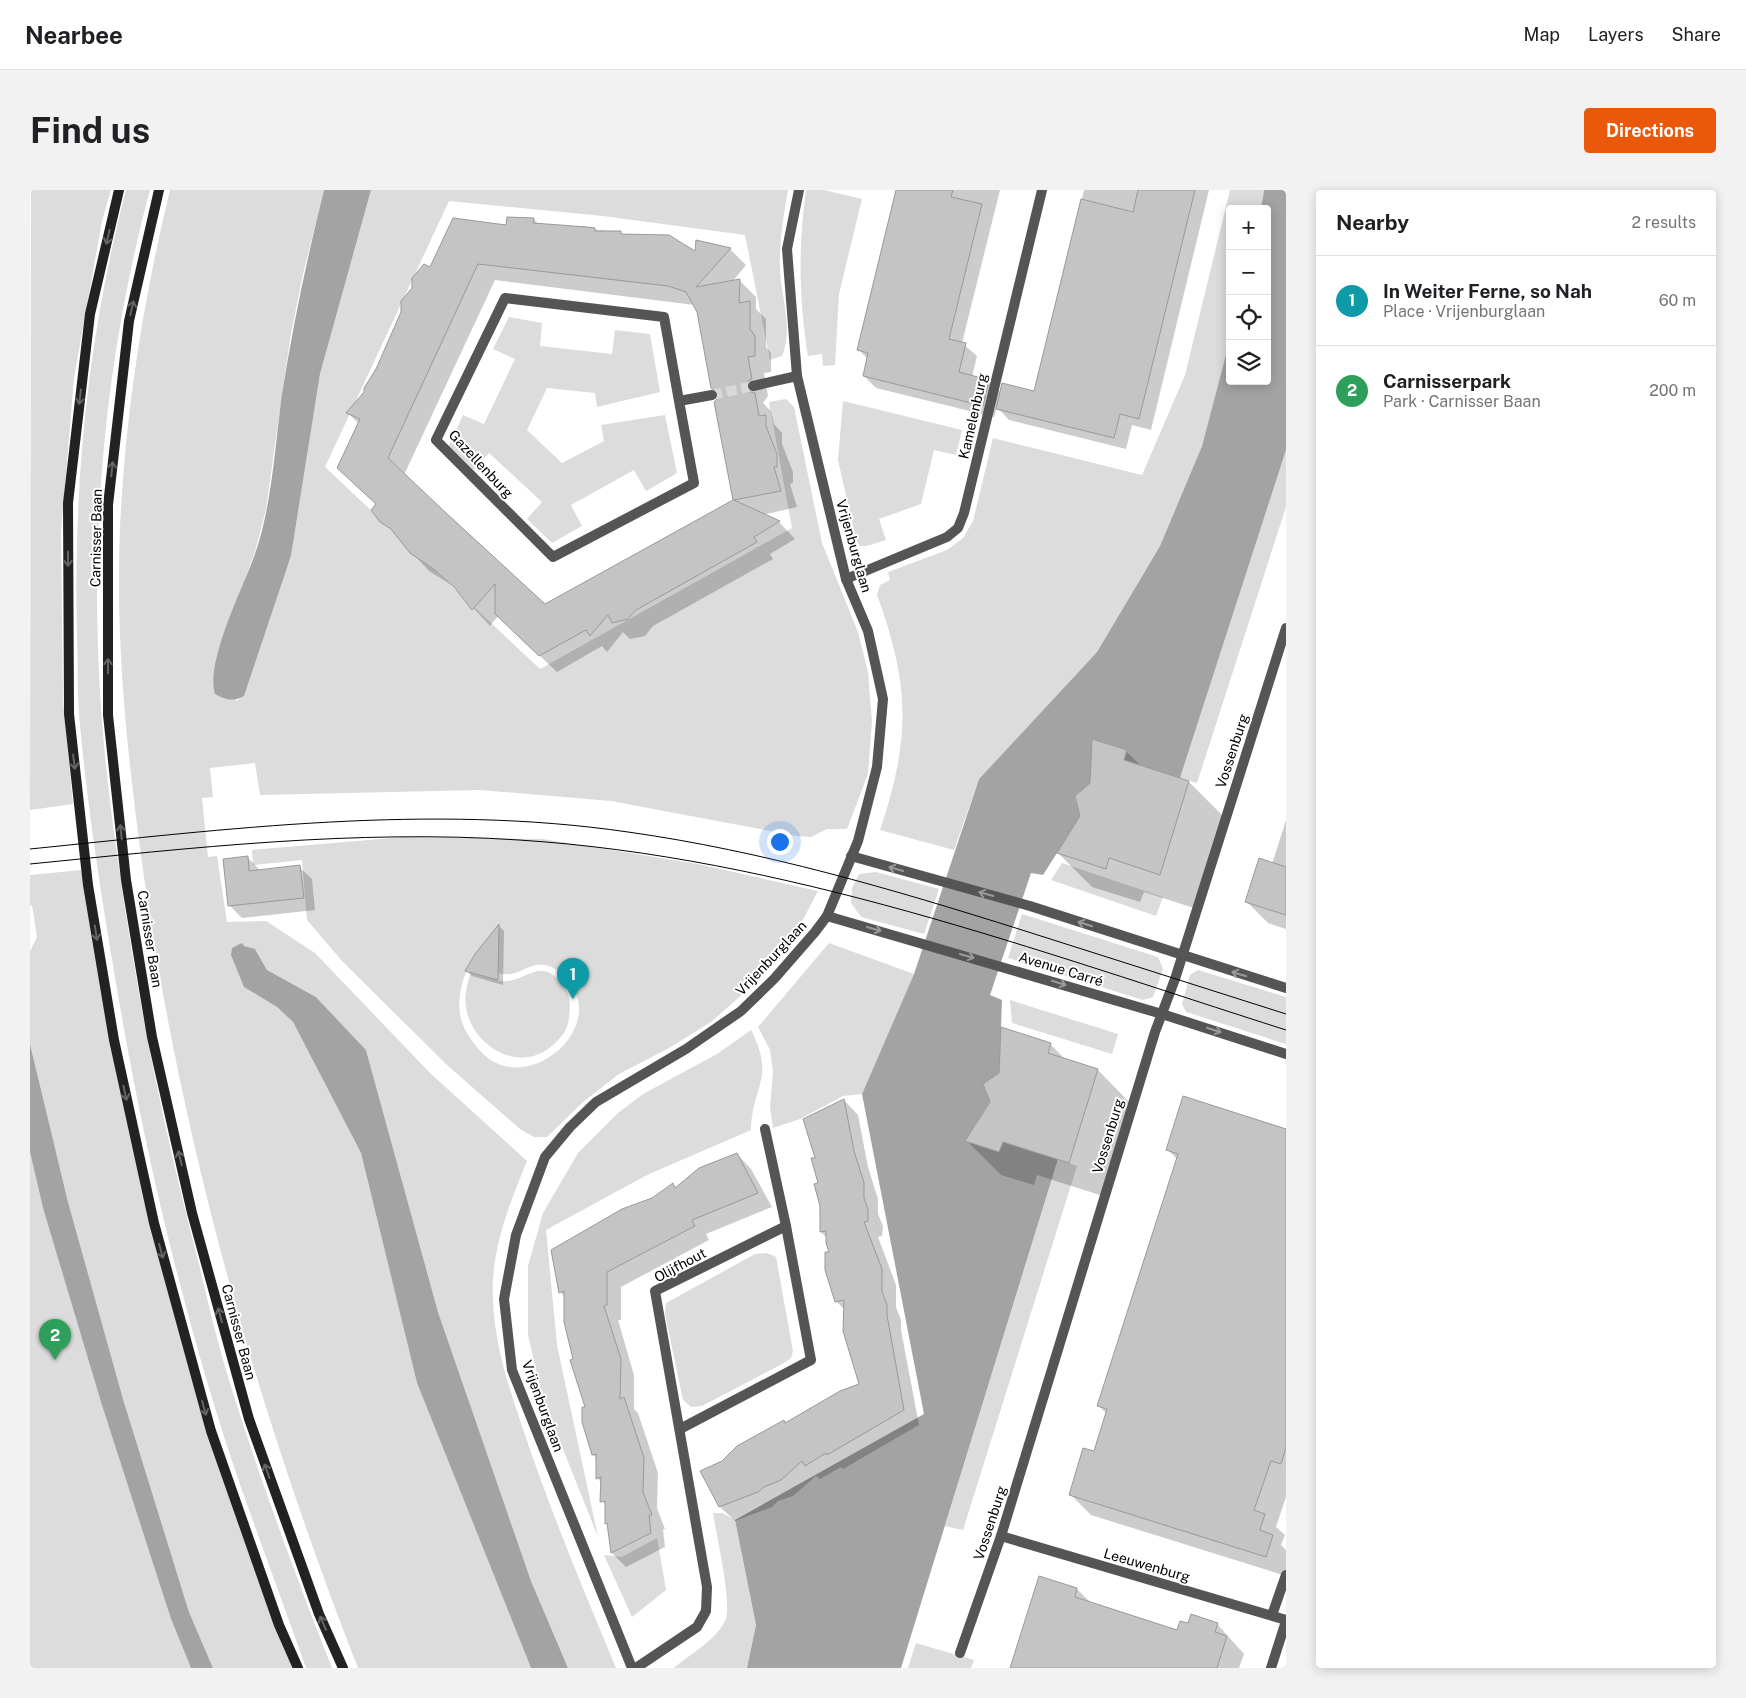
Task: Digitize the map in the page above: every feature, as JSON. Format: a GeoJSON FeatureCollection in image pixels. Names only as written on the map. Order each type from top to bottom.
{"type":"FeatureCollection","features":[{"type":"Feature","properties":{"kind":"main road","name":"Carnisser Baan"},"geometry":{"type":"LineString","coordinates":[[119,190],[90,314],[68,503],[69,714],[88,885],[114,1040],[154,1223],[211,1431],[279,1625],[298,1668]]}},
{"type":"Feature","properties":{"kind":"main road","name":"Carnisser Baan"},"geometry":{"type":"LineString","coordinates":[[159,190],[129,321],[108,505],[108,715],[126,880],[152,1037],[192,1213],[228,1344],[249,1419],[319,1614],[343,1668]]}},
{"type":"Feature","properties":{"kind":"street","name":"Vrijenburglaan"},"geometry":{"type":"LineString","coordinates":[[632,1668],[512,1370],[504,1298],[516,1235],[545,1158],[570,1127],[596,1102],[686,1049],[741,1011],[774,979],[827,916],[858,841],[878,767],[883,699],[868,631],[846,579],[797,376],[787,249],[799,190]]}},
{"type":"Feature","properties":{"kind":"street","name":"Kamelenburg"},"geometry":{"type":"LineString","coordinates":[[846,579],[947,537],[958,528],[964,512],[1042,190]]}},
{"type":"Feature","properties":{"kind":"street","name":"Gazellenburg"},"geometry":{"type":"LineString","coordinates":[[505,298],[664,317],[679,401],[694,483],[553,558],[436,440],[505,298]]}},
{"type":"Feature","properties":{"kind":"street"},"geometry":{"type":"LineString","coordinates":[[754,386],[797,376]]}},
{"type":"Feature","properties":{"kind":"street"},"geometry":{"type":"LineString","coordinates":[[679,401],[712,394]]}},
{"type":"Feature","properties":{"kind":"street","name":"Vossenburg"},"geometry":{"type":"LineString","coordinates":[[960,1653],[1001,1536],[1145,1062],[1182,956],[1286,628]]}},
{"type":"Feature","properties":{"kind":"street"},"geometry":{"type":"LineString","coordinates":[[851,856],[1030,906],[1286,988]]}},
{"type":"Feature","properties":{"kind":"street","name":"Avenue Carré"},"geometry":{"type":"LineString","coordinates":[[827,916],[1162,1014],[1286,1054]]}},
{"type":"Feature","properties":{"kind":"street"},"geometry":{"type":"LineString","coordinates":[[680,1429],[811,1360],[766,1129]]}},
{"type":"Feature","properties":{"kind":"street","name":"Olijfhout"},"geometry":{"type":"LineString","coordinates":[[636,1668],[697,1627],[706,1611],[707,1587],[656,1292],[786,1226]]}},
{"type":"Feature","properties":{"kind":"street","name":"Leeuwenburg"},"geometry":{"type":"LineString","coordinates":[[1001,1536],[1286,1620],[1270,1668]]}},
{"type":"Feature","properties":{"kind":"street"},"geometry":{"type":"LineString","coordinates":[[1272,1615],[1286,1575]]}},
{"type":"Feature","properties":{"kind":"shaded area"},"geometry":{"type":"Polygon","coordinates":[[[31,190],[111,190],[102,221],[74,378],[61,532],[63,702],[73,804],[30,810],[31,190]]]}},
{"type":"Feature","properties":{"kind":"shaded area"},"geometry":{"type":"Polygon","coordinates":[[[126,190],[150,190],[135,249],[113,369],[101,490],[97,611],[99,672],[107,777],[116,847],[132,952],[162,1109],[218,1341],[262,1481],[332,1668],[306,1668],[227,1446],[193,1333],[164,1219],[138,1104],[111,956],[91,824],[78,702],[76,578],[81,466],[86,410],[102,299],[126,190]]]}},
{"type":"Feature","properties":{"kind":"shaded area"},"geometry":{"type":"Polygon","coordinates":[[[170,190],[324,190],[303,274],[290,339],[266,509],[255,552],[218,651],[236,701],[244,696],[291,556],[320,374],[371,190],[788,190],[784,210],[780,262],[787,336],[782,356],[770,360],[745,235],[603,216],[449,201],[325,467],[540,669],[792,528],[769,402],[786,399],[794,407],[822,543],[858,632],[868,672],[872,722],[868,774],[847,829],[827,829],[811,837],[797,836],[611,801],[480,790],[260,795],[255,763],[210,768],[213,797],[202,798],[208,857],[217,856],[227,922],[266,921],[315,953],[430,1073],[527,1161],[502,1229],[498,1247],[493,1282],[494,1318],[500,1352],[509,1385],[535,1465],[616,1668],[568,1668],[531,1581],[438,1312],[366,1050],[316,997],[267,970],[255,949],[244,987],[277,1007],[293,1022],[361,1153],[417,1383],[531,1668],[358,1668],[288,1475],[257,1377],[228,1279],[202,1179],[160,979],[144,877],[124,703],[119,616],[122,485],[137,358],[160,232],[170,190]]]}},
{"type":"Feature","properties":{"kind":"shaded area"},"geometry":{"type":"Polygon","coordinates":[[[324,190],[371,190],[320,374],[291,556],[244,696],[233,700],[226,699],[215,694],[213,680],[215,663],[227,625],[261,535],[272,475],[282,394],[291,343],[306,266],[324,190]]]}},
{"type":"Feature","properties":{"kind":"shaded area"},"geometry":{"type":"Polygon","coordinates":[[[806,190],[824,190],[862,199],[839,294],[835,365],[823,366],[822,354],[808,356],[801,294],[803,211],[806,190]]]}},
{"type":"Feature","properties":{"kind":"shaded area"},"geometry":{"type":"Polygon","coordinates":[[[1230,190],[1264,190],[1262,205],[1226,205],[1230,190]]]}},
{"type":"Feature","properties":{"kind":"shaded area"},"geometry":{"type":"Polygon","coordinates":[[[1264,190],[1286,190],[1286,450],[1180,778],[1124,760],[1127,750],[1092,739],[1090,791],[1079,792],[1075,798],[1076,802],[1085,809],[1043,875],[1031,873],[990,995],[1002,1000],[999,1080],[985,1083],[985,1090],[993,1097],[965,1141],[999,1152],[1003,1142],[1058,1159],[901,1668],[747,1668],[756,1625],[735,1520],[924,1414],[862,1094],[914,974],[979,779],[1097,652],[1160,546],[1202,446],[1226,354],[1226,385],[1271,385],[1271,205],[1262,205],[1264,190]]]}},
{"type":"Feature","properties":{"kind":"shaded area"},"geometry":{"type":"Polygon","coordinates":[[[1226,206],[1226,354],[1202,446],[1160,546],[1097,652],[979,779],[954,850],[880,830],[897,767],[902,712],[901,685],[896,657],[877,595],[880,585],[890,580],[888,572],[947,550],[963,538],[973,521],[993,438],[1142,475],[1185,375],[1226,206]]]}},
{"type":"Feature","properties":{"kind":"shaded area"},"geometry":{"type":"Polygon","coordinates":[[[509,317],[542,323],[540,346],[612,354],[615,330],[650,334],[660,392],[597,407],[595,393],[547,388],[527,430],[562,463],[604,441],[601,425],[665,415],[677,473],[646,491],[634,470],[571,505],[582,526],[552,543],[527,519],[542,502],[489,453],[474,470],[449,446],[463,415],[484,424],[515,359],[493,349],[509,317]]]}},
{"type":"Feature","properties":{"kind":"shaded area"},"geometry":{"type":"Polygon","coordinates":[[[843,401],[962,430],[956,455],[934,450],[921,504],[879,519],[886,540],[866,546],[860,546],[856,540],[838,460],[843,401]]]}},
{"type":"Feature","properties":{"kind":"shaded area"},"geometry":{"type":"Polygon","coordinates":[[[1286,450],[1286,507],[1197,783],[1180,778],[1286,450]]]}},
{"type":"Feature","properties":{"kind":"shaded area"},"geometry":{"type":"Polygon","coordinates":[[[404,837],[543,839],[698,864],[818,891],[797,931],[753,985],[711,1022],[669,1048],[619,1074],[583,1102],[547,1137],[534,1137],[520,1129],[447,1065],[343,962],[307,920],[302,860],[253,865],[252,850],[404,837]],[[475,954],[462,983],[460,993],[460,1013],[467,1033],[483,1054],[496,1063],[514,1067],[533,1065],[550,1057],[564,1044],[574,1029],[579,1012],[576,994],[565,977],[555,969],[545,965],[537,965],[515,973],[499,973],[475,954]]]}},
{"type":"Feature","properties":{"kind":"shaded area"},"geometry":{"type":"Polygon","coordinates":[[[1062,863],[1163,897],[1156,916],[1051,880],[1062,863]]]}},
{"type":"Feature","properties":{"kind":"shaded area"},"geometry":{"type":"Polygon","coordinates":[[[81,870],[188,1357],[296,1668],[213,1668],[189,1612],[123,1399],[68,1202],[30,1044],[30,951],[37,937],[32,905],[30,906],[30,875],[81,870]]]}},
{"type":"Feature","properties":{"kind":"shaded area"},"geometry":{"type":"Polygon","coordinates":[[[876,872],[939,889],[924,934],[861,917],[851,903],[852,888],[859,874],[876,872]]]}},
{"type":"Feature","properties":{"kind":"shaded area"},"geometry":{"type":"Polygon","coordinates":[[[1022,914],[1158,957],[1163,969],[1153,997],[1143,1000],[1008,958],[1022,914]]]}},
{"type":"Feature","properties":{"kind":"shaded area"},"geometry":{"type":"Polygon","coordinates":[[[242,943],[244,946],[255,949],[267,970],[316,997],[366,1050],[438,1312],[531,1581],[568,1668],[531,1668],[417,1383],[361,1153],[293,1022],[277,1007],[244,987],[231,955],[232,948],[242,943]]]}},
{"type":"Feature","properties":{"kind":"shaded area"},"geometry":{"type":"Polygon","coordinates":[[[829,943],[914,974],[862,1094],[843,1096],[800,1119],[773,1128],[770,1107],[773,1072],[770,1050],[758,1027],[829,943]]]}},
{"type":"Feature","properties":{"kind":"shaded area"},"geometry":{"type":"Polygon","coordinates":[[[482,949],[484,973],[499,981],[510,981],[538,971],[545,971],[561,982],[566,990],[570,1009],[566,1029],[554,1044],[539,1054],[524,1058],[508,1055],[494,1049],[481,1038],[472,1025],[466,1009],[466,992],[470,975],[482,949]]]}},
{"type":"Feature","properties":{"kind":"shaded area"},"geometry":{"type":"Polygon","coordinates":[[[1198,970],[1286,997],[1286,1044],[1186,1012],[1182,1004],[1190,975],[1198,970]]]}},
{"type":"Feature","properties":{"kind":"shaded area"},"geometry":{"type":"Polygon","coordinates":[[[1010,1000],[1118,1034],[1112,1054],[1012,1023],[1010,1000]]]}},
{"type":"Feature","properties":{"kind":"shaded area"},"geometry":{"type":"Polygon","coordinates":[[[751,1030],[762,1060],[762,1071],[752,1115],[751,1130],[647,1175],[546,1230],[557,1345],[598,1537],[543,1399],[528,1335],[528,1266],[543,1213],[578,1153],[618,1113],[643,1094],[717,1054],[751,1030]]]}},
{"type":"Feature","properties":{"kind":"shaded area"},"geometry":{"type":"Polygon","coordinates":[[[30,1044],[68,1202],[123,1399],[189,1612],[213,1668],[191,1668],[171,1619],[102,1405],[43,1208],[30,1152],[30,1044]]]}},
{"type":"Feature","properties":{"kind":"shaded area"},"geometry":{"type":"Polygon","coordinates":[[[30,1152],[43,1208],[171,1619],[191,1668],[30,1668],[30,1152]]]}},
{"type":"Feature","properties":{"kind":"shaded area"},"geometry":{"type":"Polygon","coordinates":[[[1058,1159],[1077,1166],[963,1530],[945,1526],[1058,1159]]]}},
{"type":"Feature","properties":{"kind":"shaded area"},"geometry":{"type":"Polygon","coordinates":[[[767,1253],[776,1257],[793,1351],[791,1358],[702,1406],[691,1407],[683,1400],[665,1314],[666,1303],[755,1254],[767,1253]]]}},
{"type":"Feature","properties":{"kind":"shaded area"},"geometry":{"type":"Polygon","coordinates":[[[713,1513],[722,1513],[735,1520],[756,1625],[747,1668],[674,1668],[709,1641],[725,1621],[727,1613],[726,1585],[713,1513]]]}},
{"type":"Feature","properties":{"kind":"shaded area"},"geometry":{"type":"Polygon","coordinates":[[[657,1538],[666,1590],[632,1617],[604,1555],[622,1557],[657,1538]]]}},
{"type":"Feature","properties":{"kind":"shaded area"},"geometry":{"type":"Polygon","coordinates":[[[916,1643],[974,1660],[971,1668],[908,1668],[916,1643]]]}},
{"type":"Feature","properties":{"kind":"building"},"geometry":{"type":"Polygon","coordinates":[[[896,190],[953,190],[951,197],[982,204],[949,339],[966,343],[959,372],[989,380],[983,406],[863,376],[868,353],[857,350],[896,190]]]}},
{"type":"Feature","properties":{"kind":"building"},"geometry":{"type":"Polygon","coordinates":[[[1138,190],[1195,190],[1139,419],[1120,414],[1114,438],[996,409],[1002,383],[1034,391],[1081,199],[1133,212],[1138,190]]]}},
{"type":"Feature","properties":{"kind":"building"},"geometry":{"type":"Polygon","coordinates":[[[507,217],[534,218],[533,223],[595,228],[595,231],[621,231],[621,234],[669,235],[695,251],[696,240],[731,248],[696,287],[740,279],[739,303],[750,301],[750,329],[755,336],[755,356],[748,357],[752,379],[748,381],[746,387],[748,391],[755,393],[759,416],[766,415],[766,426],[777,454],[777,467],[774,467],[781,491],[734,500],[780,521],[754,537],[757,542],[636,610],[628,619],[612,623],[608,615],[590,636],[586,630],[539,656],[495,614],[495,584],[472,610],[455,588],[435,570],[410,553],[391,529],[380,522],[371,510],[376,504],[337,468],[360,419],[346,413],[364,392],[364,388],[376,369],[401,312],[401,301],[412,288],[412,278],[424,264],[430,267],[453,218],[506,225],[507,217]],[[478,264],[388,458],[545,604],[733,500],[714,402],[718,398],[719,393],[711,388],[697,312],[686,292],[668,286],[478,264]]]}},
{"type":"Feature","properties":{"kind":"building"},"geometry":{"type":"Polygon","coordinates":[[[1092,739],[1127,750],[1124,760],[1189,781],[1160,875],[1109,858],[1106,869],[1057,853],[1080,816],[1075,796],[1090,783],[1092,739]]]}},
{"type":"Feature","properties":{"kind":"building"},"geometry":{"type":"Polygon","coordinates":[[[248,856],[249,871],[300,865],[304,898],[228,906],[223,859],[248,856]]]}},
{"type":"Feature","properties":{"kind":"building"},"geometry":{"type":"Polygon","coordinates":[[[1259,858],[1286,867],[1286,915],[1245,902],[1259,858]]]}},
{"type":"Feature","properties":{"kind":"building"},"geometry":{"type":"Polygon","coordinates":[[[499,924],[498,980],[465,971],[475,954],[499,924]]]}},
{"type":"Feature","properties":{"kind":"building"},"geometry":{"type":"Polygon","coordinates":[[[1001,1027],[1051,1043],[1048,1053],[1098,1069],[1069,1163],[1003,1142],[999,1152],[965,1141],[990,1102],[983,1084],[999,1073],[1001,1027]]]}},
{"type":"Feature","properties":{"kind":"building"},"geometry":{"type":"Polygon","coordinates":[[[1183,1096],[1286,1129],[1286,1448],[1281,1464],[1271,1461],[1254,1510],[1265,1514],[1260,1530],[1273,1535],[1266,1557],[1069,1495],[1083,1448],[1094,1451],[1107,1409],[1097,1406],[1178,1154],[1166,1150],[1183,1096]]]}},
{"type":"Feature","properties":{"kind":"building"},"geometry":{"type":"Polygon","coordinates":[[[844,1099],[854,1151],[864,1183],[864,1198],[868,1210],[868,1221],[864,1222],[882,1269],[882,1291],[887,1305],[887,1315],[904,1410],[805,1466],[802,1461],[781,1480],[764,1487],[758,1492],[719,1507],[700,1471],[722,1461],[737,1446],[784,1420],[785,1423],[840,1391],[859,1384],[843,1331],[844,1300],[835,1302],[825,1270],[825,1252],[829,1252],[826,1243],[826,1231],[820,1232],[820,1206],[814,1184],[818,1183],[811,1158],[815,1158],[803,1119],[844,1099]]]}},
{"type":"Feature","properties":{"kind":"building"},"geometry":{"type":"Polygon","coordinates":[[[737,1153],[758,1193],[692,1220],[695,1226],[607,1272],[607,1305],[604,1306],[621,1359],[620,1399],[624,1397],[644,1458],[643,1492],[652,1515],[649,1515],[651,1533],[611,1553],[607,1523],[605,1524],[605,1501],[600,1502],[601,1477],[596,1479],[596,1454],[592,1455],[582,1422],[582,1407],[585,1407],[570,1360],[573,1359],[564,1322],[564,1291],[559,1293],[551,1250],[622,1209],[652,1198],[673,1183],[675,1188],[699,1168],[737,1153]]]}},
{"type":"Feature","properties":{"kind":"building"},"geometry":{"type":"Polygon","coordinates":[[[1039,1576],[1077,1588],[1075,1597],[1177,1630],[1180,1621],[1188,1623],[1191,1614],[1218,1623],[1215,1632],[1227,1636],[1217,1668],[1010,1668],[1039,1576]]]}},
{"type":"Feature","properties":{"kind":"tunnel"},"geometry":{"type":"LineString","coordinates":[[712,395],[753,386]]}},
{"type":"Feature","properties":{"kind":"tram line"},"geometry":{"type":"LineString","coordinates":[[30,849],[254,827],[404,819],[553,824],[628,832],[728,850],[876,886],[1022,930],[1286,1014]]}},
{"type":"Feature","properties":{"kind":"tram line"},"geometry":{"type":"LineString","coordinates":[[30,864],[213,846],[396,837],[458,837],[519,840],[618,850],[715,866],[812,886],[908,911],[1003,939],[1286,1030]]}},
{"type":"Feature","properties":{"kind":"place","name":"In Weiter Ferne, so Nah"},"geometry":{"type":"Point","coordinates":[573,999]}},
{"type":"Feature","properties":{"kind":"place","name":"Carnisserpark"},"geometry":{"type":"Point","coordinates":[55,1360]}}]}
